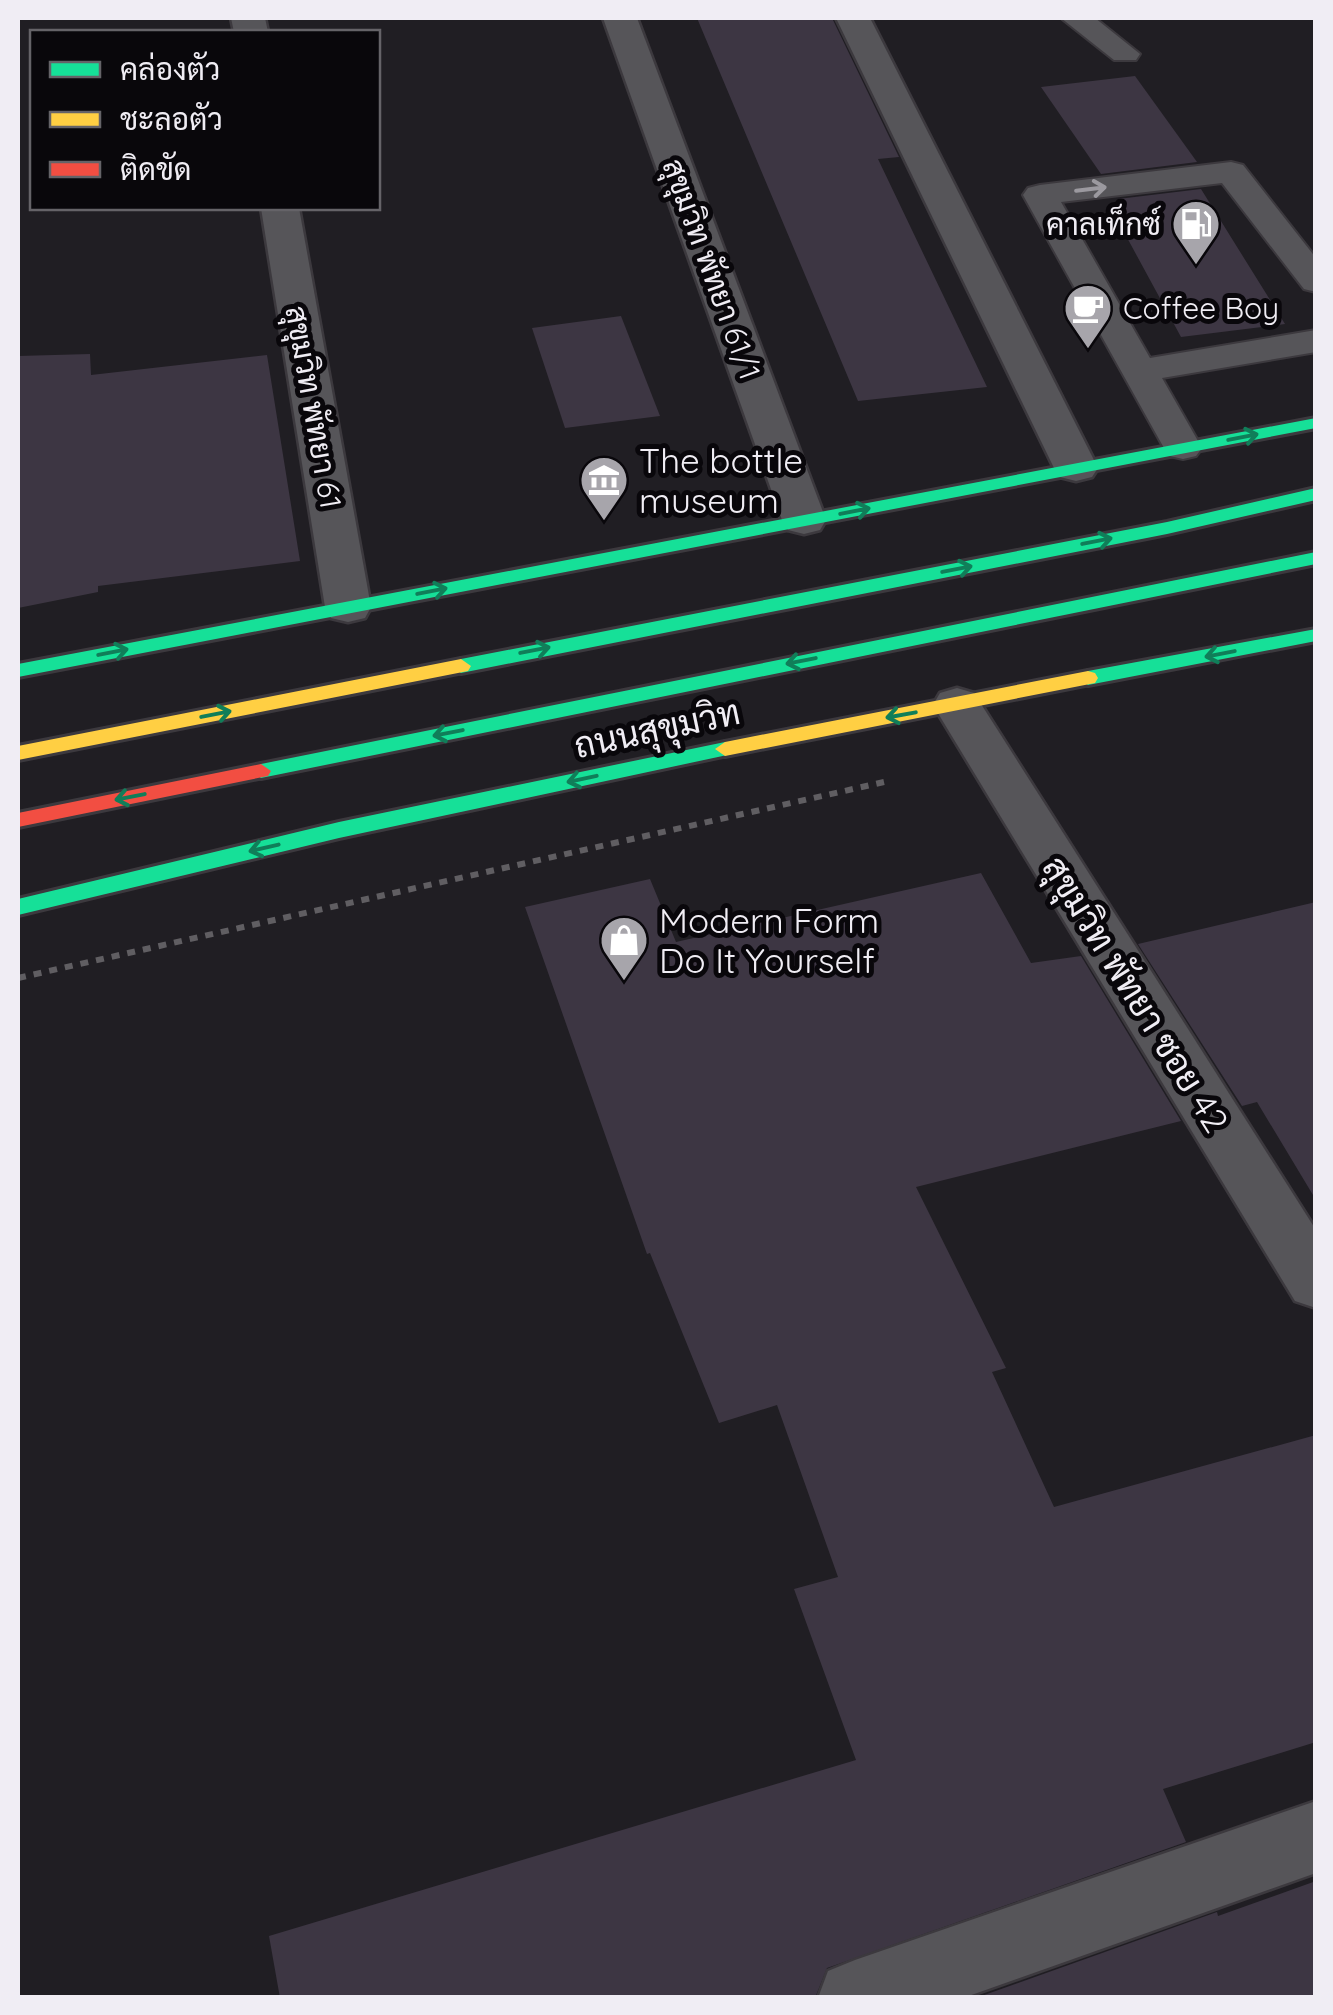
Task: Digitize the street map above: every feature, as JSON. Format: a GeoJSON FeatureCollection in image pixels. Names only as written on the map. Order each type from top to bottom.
{"type":"FeatureCollection","features":[{"type":"Feature","properties":{"kind":"highway"},"geometry":{"type":"LineString","coordinates":[[18,670],[1316,423]]}},
{"type":"Feature","properties":{"kind":"highway"},"geometry":{"type":"LineString","coordinates":[[18,753],[1167,528],[1316,494]]}},
{"type":"Feature","properties":{"kind":"highway","name":"ถนนสุขุมวิท"},"geometry":{"type":"LineString","coordinates":[[18,820],[1316,558]]}},
{"type":"Feature","properties":{"kind":"highway","name":"ถนนสุขุมวิท"},"geometry":{"type":"LineString","coordinates":[[18,907],[338,830],[841,725],[1316,635]]}},
{"type":"Feature","properties":{"kind":"street","name":"สุขุมวิท พัทยา 61/1"},"geometry":{"type":"LineString","coordinates":[[620,18],[804,520]]}},
{"type":"Feature","properties":{"kind":"street"},"geometry":{"type":"LineString","coordinates":[[852,18],[1076,468]]}},
{"type":"Feature","properties":{"kind":"street","name":"สุขุมวิท พัทยา 61"},"geometry":{"type":"LineString","coordinates":[[280,210],[348,607]]}},
{"type":"Feature","properties":{"kind":"street","name":"สุขุมวิท พัทยา ซอย 42"},"geometry":{"type":"LineString","coordinates":[[957,705],[1316,1283]]}},
{"type":"Feature","properties":{"kind":"street"},"geometry":{"type":"LineString","coordinates":[[855,1998],[1316,1837]]}},
{"type":"Feature","properties":{"kind":"lane"},"geometry":{"type":"LineString","coordinates":[[1076,18],[1126,54]]}},
{"type":"Feature","properties":{"kind":"lane"},"geometry":{"type":"LineString","coordinates":[[1183,448],[1040,195],[1231,172],[1316,282]]}},
{"type":"Feature","properties":{"kind":"lane"},"geometry":{"type":"LineString","coordinates":[[1140,370],[1316,341]]}},
{"type":"Feature","properties":{"kind":"path"},"geometry":{"type":"LineString","coordinates":[[18,978],[988,758]]}},
{"type":"Feature","properties":{"kind":"building"},"geometry":{"type":"Polygon","coordinates":[[[697,18],[832,18],[899,157],[878,159],[987,387],[858,401],[697,18]]]}},
{"type":"Feature","properties":{"kind":"building"},"geometry":{"type":"Polygon","coordinates":[[[1135,76],[1197,162],[1101,174],[1041,87],[1135,76]]]}},
{"type":"Feature","properties":{"kind":"building","name":"คาลเท็กซ์"},"geometry":{"type":"Polygon","coordinates":[[[1201,189],[1285,324],[1181,337],[1112,210],[1125,209],[1118,199],[1201,189]]]}},
{"type":"Feature","properties":{"kind":"building"},"geometry":{"type":"Polygon","coordinates":[[[621,316],[660,416],[565,428],[532,328],[621,316]]]}},
{"type":"Feature","properties":{"kind":"building"},"geometry":{"type":"Polygon","coordinates":[[[90,354],[91,375],[267,355],[300,561],[98,586],[98,592],[18,608],[18,356],[90,354]]]}},
{"type":"Feature","properties":{"kind":"building"},"geometry":{"type":"Polygon","coordinates":[[[981,873],[1031,963],[1081,956],[1181,1121],[916,1187],[1006,1368],[992,1372],[1054,1507],[1316,1435],[1316,1742],[1163,1789],[1186,1842],[827,1968],[815,1998],[280,1998],[269,1936],[856,1760],[794,1589],[838,1577],[777,1405],[719,1423],[650,1253],[647,1254],[525,907],[650,879],[676,942],[981,873]]]}},
{"type":"Feature","properties":{"kind":"building"},"geometry":{"type":"Polygon","coordinates":[[[1316,902],[1316,1200],[1257,1102],[1242,1106],[1138,944],[1316,902]]]}},
{"type":"Feature","properties":{"kind":"building"},"geometry":{"type":"Polygon","coordinates":[[[1316,1881],[1316,1998],[976,1998],[1217,1912],[1218,1916],[1316,1881]]]}},
{"type":"Feature","properties":{"kind":"traffic: fast"},"geometry":{"type":"LineString","coordinates":[[18,671],[1316,423]]}},
{"type":"Feature","properties":{"kind":"traffic: fast"},"geometry":{"type":"LineString","coordinates":[[461,666],[1167,528],[1316,494]]}},
{"type":"Feature","properties":{"kind":"traffic: fast"},"geometry":{"type":"LineString","coordinates":[[261,771],[1316,558]]}},
{"type":"Feature","properties":{"kind":"traffic: fast"},"geometry":{"type":"LineString","coordinates":[[1088,678],[1316,635]]}},
{"type":"Feature","properties":{"kind":"traffic: fast"},"geometry":{"type":"LineString","coordinates":[[18,907],[339,830],[725,749]]}},
{"type":"Feature","properties":{"kind":"traffic: slow"},"geometry":{"type":"LineString","coordinates":[[18,753],[461,666]]}},
{"type":"Feature","properties":{"kind":"traffic: slow"},"geometry":{"type":"LineString","coordinates":[[725,749],[1088,678]]}},
{"type":"Feature","properties":{"kind":"traffic: jam"},"geometry":{"type":"LineString","coordinates":[[18,820],[261,771]]}},
{"type":"Feature","properties":{"kind":"place","name":"คาลเท็กซ์"},"geometry":{"type":"Point","coordinates":[1196,266]}},
{"type":"Feature","properties":{"kind":"place","name":"Coffee Boy"},"geometry":{"type":"Point","coordinates":[1088,350]}},
{"type":"Feature","properties":{"kind":"place","name":"The bottle museum"},"geometry":{"type":"Point","coordinates":[604,522]}},
{"type":"Feature","properties":{"kind":"place","name":"Modern Form Do It Yourself"},"geometry":{"type":"Point","coordinates":[624,982]}}]}
